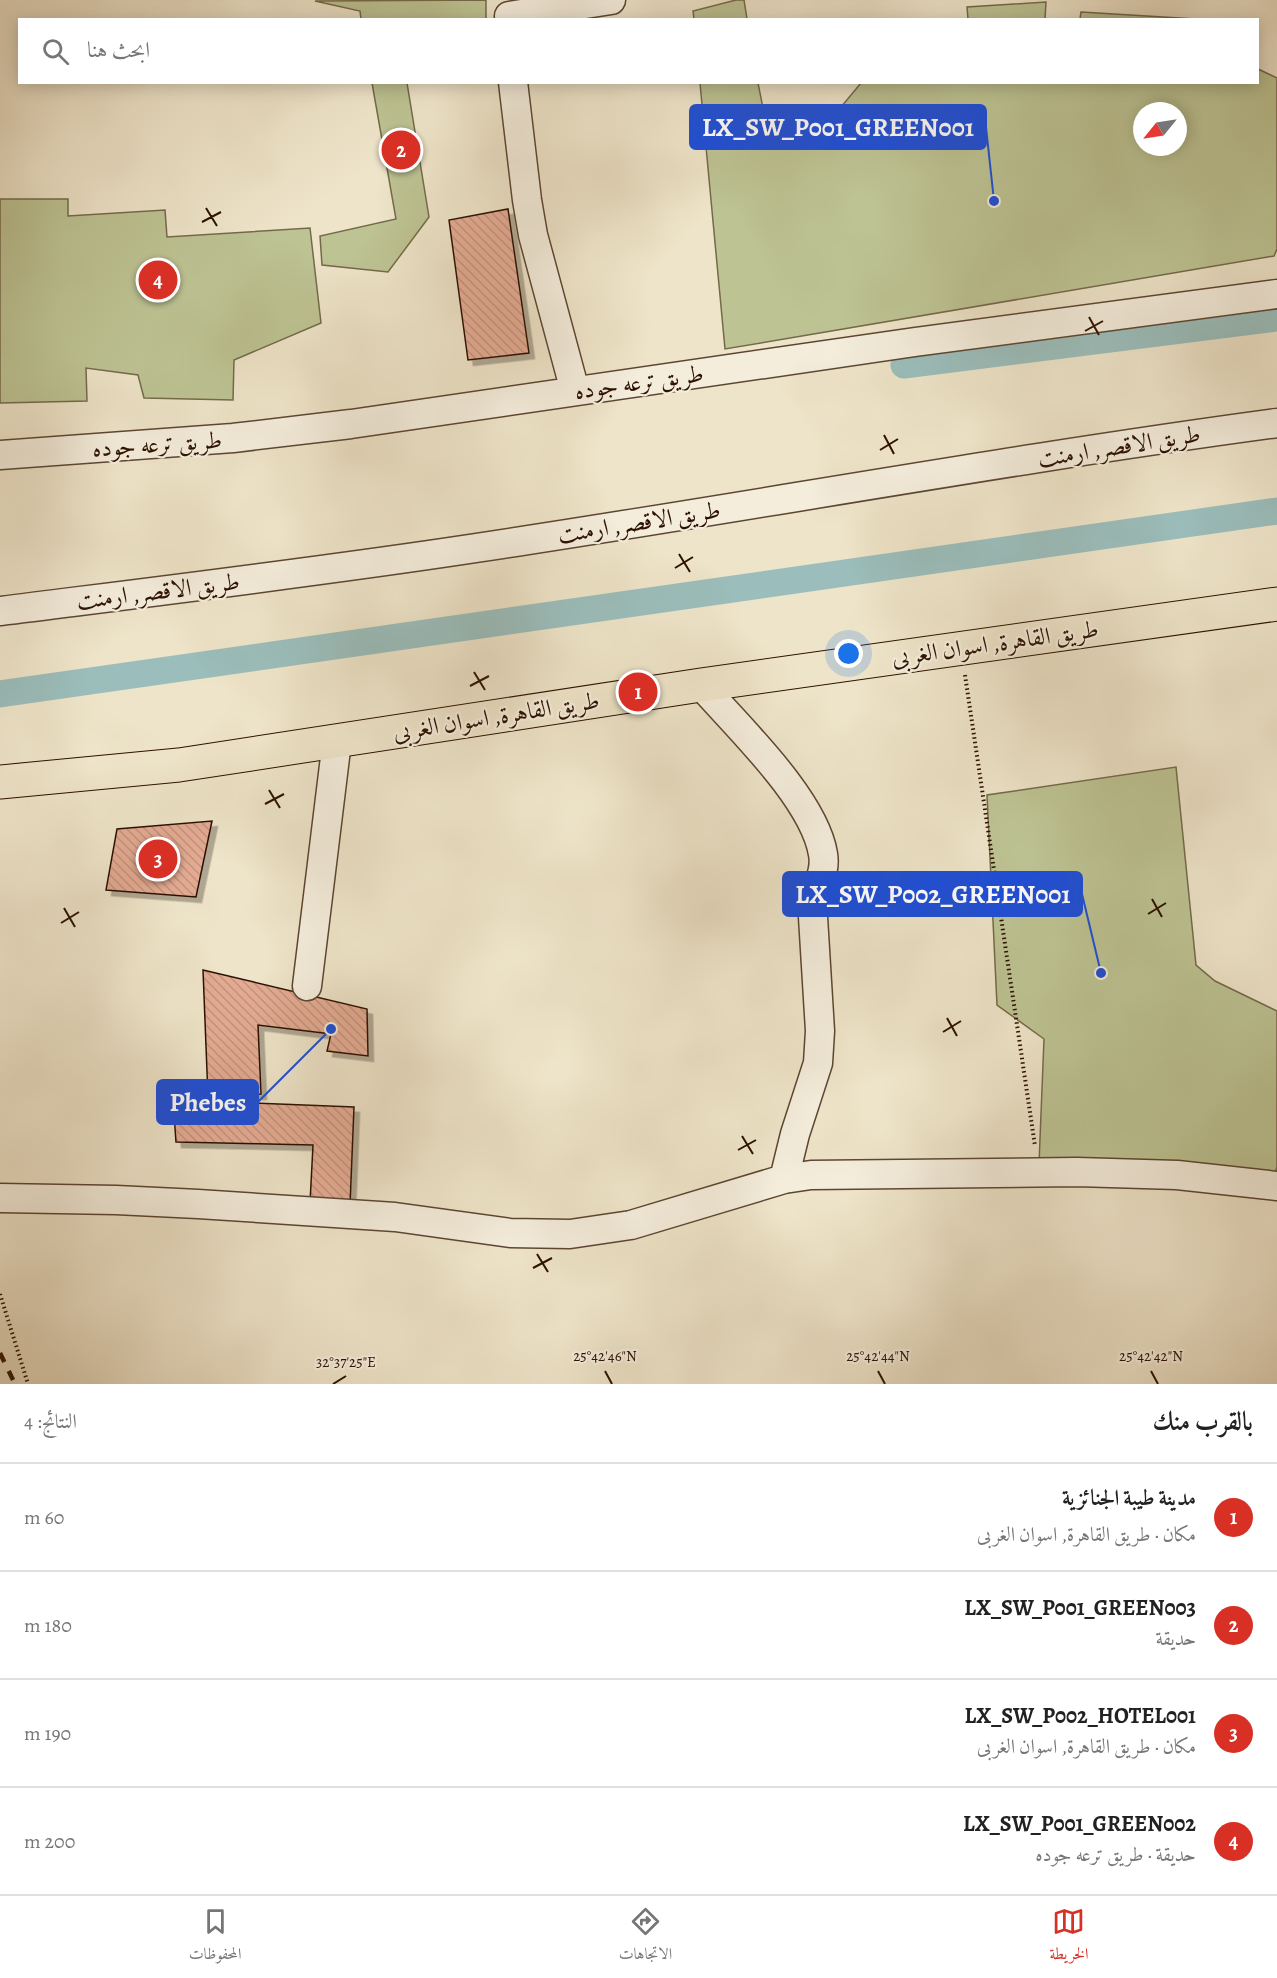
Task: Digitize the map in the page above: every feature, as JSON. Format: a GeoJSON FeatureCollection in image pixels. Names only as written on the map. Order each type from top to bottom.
{"type":"FeatureCollection","features":[{"type":"Feature","properties":{"kind":"main road","name":"طريق القاهرة, اسوان الغربى"},"geometry":{"type":"LineString","coordinates":[[0,782],[179,765],[701,684],[1277,604]]}},
{"type":"Feature","properties":{"kind":"street"},"geometry":{"type":"LineString","coordinates":[[509,12],[611,0]]}},
{"type":"Feature","properties":{"kind":"street"},"geometry":{"type":"LineString","coordinates":[[513,84],[526,200],[533,235],[575,391]]}},
{"type":"Feature","properties":{"kind":"street","name":"طريق ترعه جوده"},"geometry":{"type":"LineString","coordinates":[[0,454],[233,438],[351,424],[915,342],[1277,294]]}},
{"type":"Feature","properties":{"kind":"street","name":"طريق الاقصر, ارمنت"},"geometry":{"type":"LineString","coordinates":[[0,611],[305,573],[478,548],[1148,440],[1277,423]]}},
{"type":"Feature","properties":{"kind":"street"},"geometry":{"type":"LineString","coordinates":[[701,684],[784,780],[810,816],[824,855],[823,868],[814,900],[813,917],[820,1031],[818,1063],[795,1134],[784,1179]]}},
{"type":"Feature","properties":{"kind":"street"},"geometry":{"type":"LineString","coordinates":[[307,986],[337,741]]}},
{"type":"Feature","properties":{"kind":"street"},"geometry":{"type":"LineString","coordinates":[[0,1198],[198,1204],[395,1217],[510,1233],[570,1234],[661,1218],[784,1179],[811,1175],[1077,1172],[1177,1175],[1277,1186]]}},
{"type":"Feature","properties":{"kind":"path"},"geometry":{"type":"LineString","coordinates":[[961,648],[1039,1173]]}},
{"type":"Feature","properties":{"kind":"path"},"geometry":{"type":"LineString","coordinates":[[0,1294],[28,1384]]}},
{"type":"Feature","properties":{"kind":"green space"},"geometry":{"type":"Polygon","coordinates":[[[486,0],[486,18],[361,18],[360,11],[315,1],[486,0]]]}},
{"type":"Feature","properties":{"kind":"green space"},"geometry":{"type":"Polygon","coordinates":[[[744,0],[747,18],[694,18],[693,11],[744,0]]]}},
{"type":"Feature","properties":{"kind":"green space"},"geometry":{"type":"Polygon","coordinates":[[[1046,2],[1045,18],[968,18],[967,7],[1046,2]]]}},
{"type":"Feature","properties":{"kind":"green space"},"geometry":{"type":"Polygon","coordinates":[[[1081,12],[1180,18],[1080,18],[1081,12]]]}},
{"type":"Feature","properties":{"kind":"green space"},"geometry":{"type":"Polygon","coordinates":[[[1259,69],[1277,78],[1277,249],[1274,256],[725,349],[700,84],[758,84],[768,133],[836,113],[860,84],[1259,84],[1259,69]]]}},
{"type":"Feature","properties":{"kind":"green space"},"geometry":{"type":"Polygon","coordinates":[[[372,84],[407,84],[429,217],[388,272],[322,265],[320,236],[396,219],[372,84]]]}},
{"type":"Feature","properties":{"kind":"green space"},"geometry":{"type":"Polygon","coordinates":[[[0,199],[68,199],[68,216],[165,210],[167,237],[310,228],[321,323],[234,360],[233,400],[144,398],[138,375],[86,368],[87,401],[0,403],[0,199]]]}},
{"type":"Feature","properties":{"kind":"green space"},"geometry":{"type":"Polygon","coordinates":[[[1176,767],[1196,965],[1215,981],[1277,1011],[1277,1167],[1275,1173],[1039,1164],[1044,1039],[997,1005],[987,795],[1176,767]]]}},
{"type":"Feature","properties":{"kind":"building"},"geometry":{"type":"Polygon","coordinates":[[[508,209],[529,353],[468,360],[449,220],[508,209]]]}},
{"type":"Feature","properties":{"kind":"building"},"geometry":{"type":"Polygon","coordinates":[[[212,821],[196,897],[106,890],[117,829],[212,821]]]}},
{"type":"Feature","properties":{"kind":"building"},"geometry":{"type":"Polygon","coordinates":[[[203,970],[367,1009],[368,1056],[327,1051],[331,1034],[258,1025],[261,1094],[208,1097],[203,970]]]}},
{"type":"Feature","properties":{"kind":"building"},"geometry":{"type":"Polygon","coordinates":[[[173,1100],[354,1107],[350,1205],[310,1203],[313,1145],[176,1142],[173,1100]]]}},
{"type":"Feature","properties":{"kind":"waterway"},"geometry":{"type":"LineString","coordinates":[[904,365],[1277,318]]}},
{"type":"Feature","properties":{"kind":"waterway"},"geometry":{"type":"LineString","coordinates":[[0,694],[1277,511]]}},
{"type":"Feature","properties":{"kind":"railway"},"geometry":{"type":"LineString","coordinates":[[0,1353],[15,1384]]}},
{"type":"Feature","properties":{"kind":"place","name":"LX_SW_P001_GREEN003"},"geometry":{"type":"Point","coordinates":[401,150]}},
{"type":"Feature","properties":{"kind":"place","name":"LX_SW_P001_GREEN001"},"geometry":{"type":"Point","coordinates":[994,201]}},
{"type":"Feature","properties":{"kind":"place","name":"LX_SW_P001_GREEN002"},"geometry":{"type":"Point","coordinates":[158,280]}},
{"type":"Feature","properties":{"kind":"place","name":"مدينة طيبة الجنائزية"},"geometry":{"type":"Point","coordinates":[638,692]}},
{"type":"Feature","properties":{"kind":"place","name":"LX_SW_P002_HOTEL001"},"geometry":{"type":"Point","coordinates":[158,859]}},
{"type":"Feature","properties":{"kind":"place","name":"LX_SW_P002_GREEN001"},"geometry":{"type":"Point","coordinates":[1101,973]}},
{"type":"Feature","properties":{"kind":"place","name":"Phebes"},"geometry":{"type":"Point","coordinates":[331,1029]}}]}
